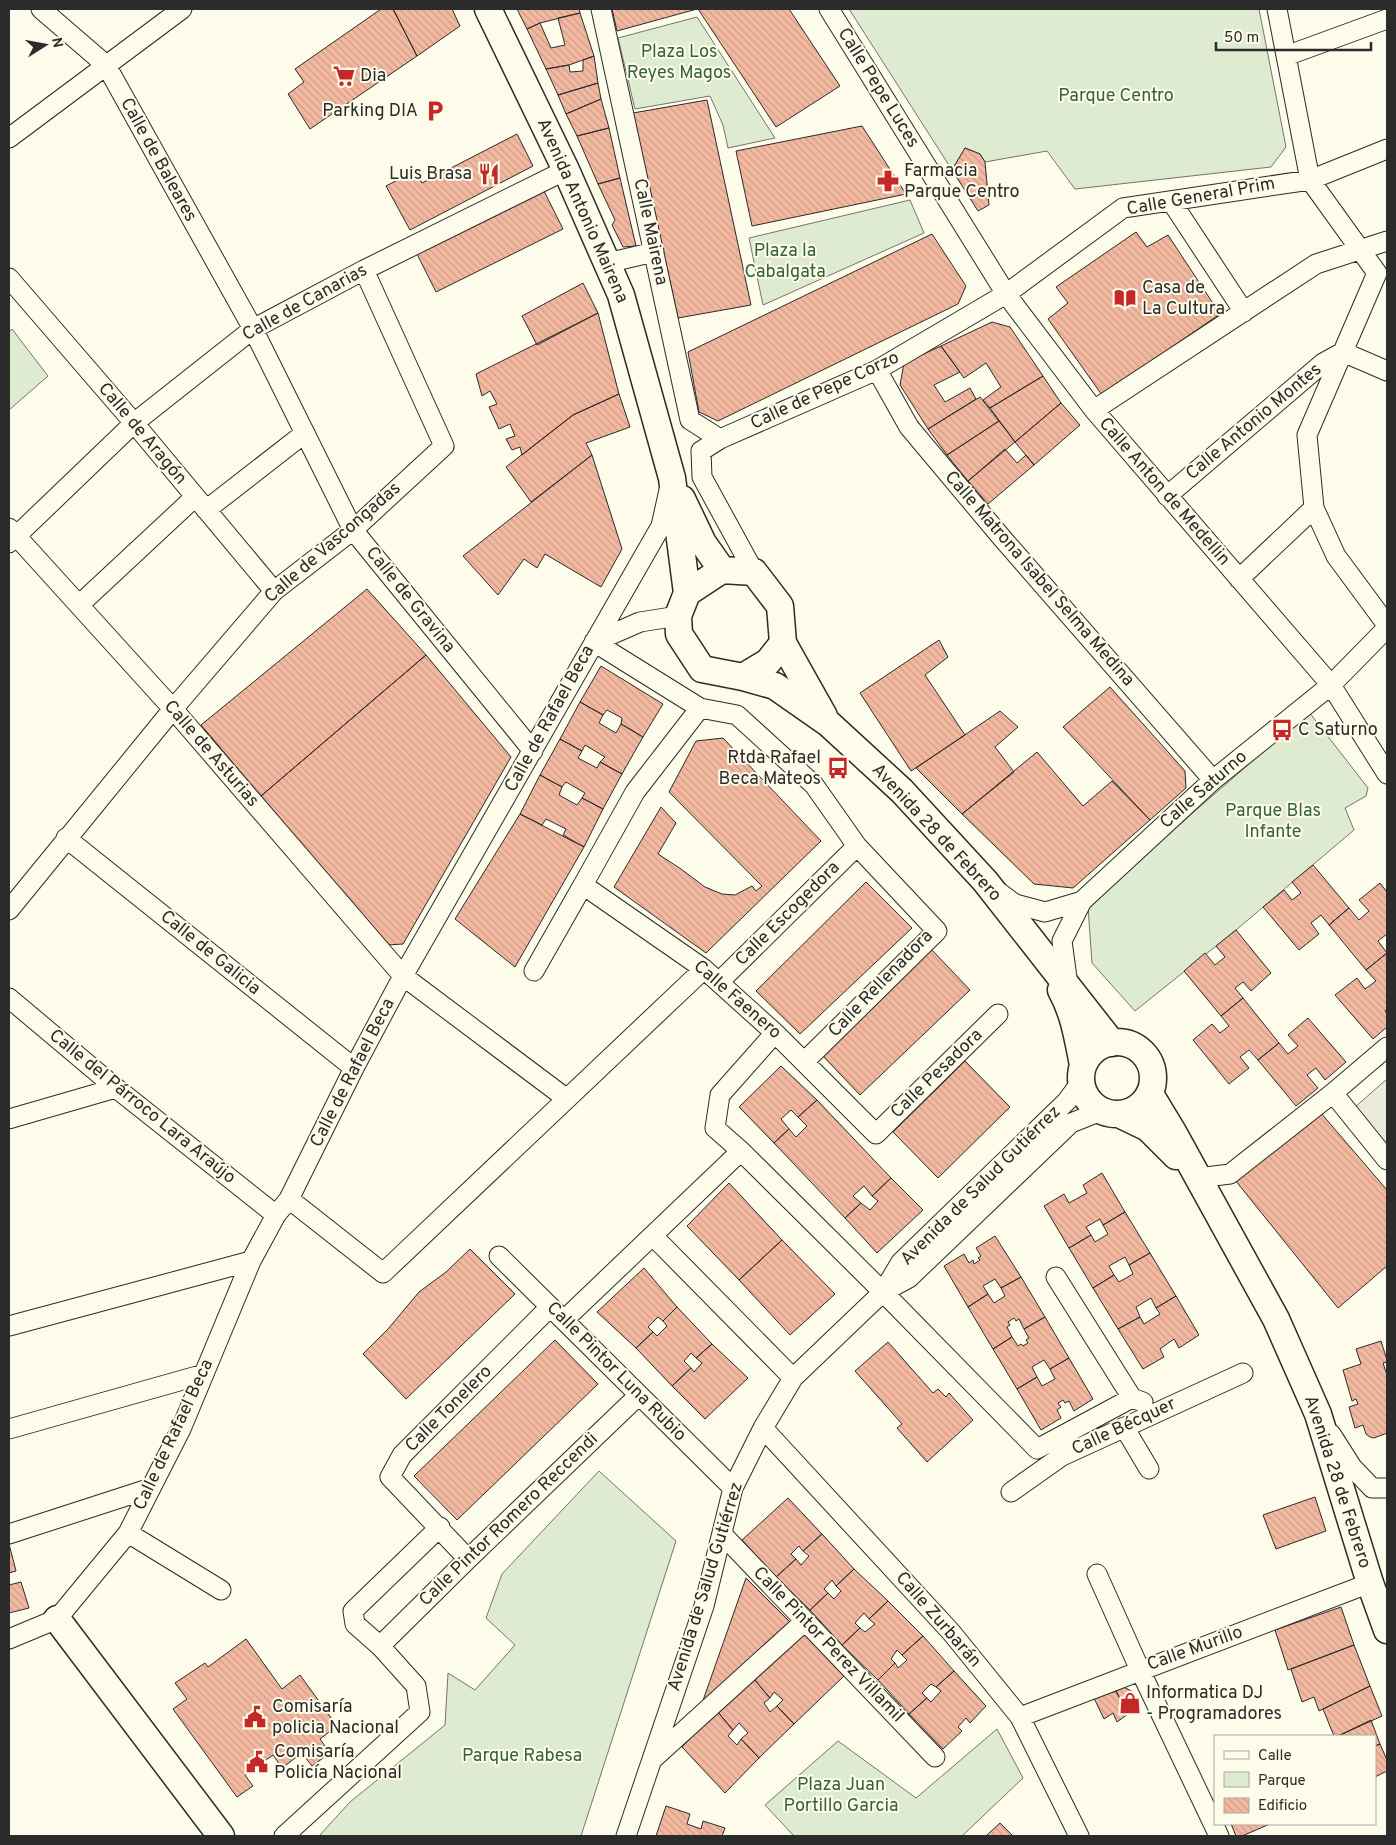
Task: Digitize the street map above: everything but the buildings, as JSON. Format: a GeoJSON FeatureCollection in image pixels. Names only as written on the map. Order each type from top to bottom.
{"type":"FeatureCollection","features":[{"type":"Feature","properties":{"kind":"main road","name":"Avenida Antonio Mairena"},"geometry":{"type":"LineString","coordinates":[[488,9],[566,170],[622,295],[672,478]]}},
{"type":"Feature","properties":{"kind":"main road"},"geometry":{"type":"LineString","coordinates":[[672,478],[703,543],[722,570]]}},
{"type":"Feature","properties":{"kind":"main road"},"geometry":{"type":"LineString","coordinates":[[672,478],[683,605],[679,634],[702,668],[743,677],[768,662],[783,642],[780,606],[754,572],[722,570],[683,605]]}},
{"type":"Feature","properties":{"kind":"main road","name":"Avenida 28 de Febrero"},"geometry":{"type":"LineString","coordinates":[[783,642],[798,673],[828,723]]}},
{"type":"Feature","properties":{"kind":"main road","name":"Avenida 28 de Febrero"},"geometry":{"type":"LineString","coordinates":[[743,677],[775,686],[828,723],[902,791],[985,881],[1112,1042]]}},
{"type":"Feature","properties":{"kind":"main road","name":"Avenida 28 de Febrero"},"geometry":{"type":"LineString","coordinates":[[1037,949],[1067,1001],[1076,1032],[1082,1074]]}},
{"type":"Feature","properties":{"kind":"main road"},"geometry":{"type":"LineString","coordinates":[[1112,1042],[1131,1045],[1147,1057],[1153,1075],[1150,1094],[1138,1108],[1111,1113],[1088,1099],[1082,1074],[1095,1050],[1112,1042]]}},
{"type":"Feature","properties":{"kind":"main road","name":"Avenida 28 de Febrero"},"geometry":{"type":"LineString","coordinates":[[1150,1094],[1173,1132],[1276,1319],[1318,1414],[1370,1584],[1387,1630]]}},
{"type":"Feature","properties":{"kind":"main road","name":"Avenida 28 de Febrero"},"geometry":{"type":"LineString","coordinates":[[1111,1113],[1148,1128],[1198,1178]]}},
{"type":"Feature","properties":{"kind":"main road"},"geometry":{"type":"LineString","coordinates":[[57,1619],[222,1836]]}},
{"type":"Feature","properties":{"kind":"street","name":"Calle de Baleares"},"geometry":{"type":"LineString","coordinates":[[41,9],[106,65],[253,329]]}},
{"type":"Feature","properties":{"kind":"street"},"geometry":{"type":"LineString","coordinates":[[9,138],[182,9]]}},
{"type":"Feature","properties":{"kind":"street","name":"Calle Mairena"},"geometry":{"type":"LineString","coordinates":[[602,9],[690,420],[720,440]]}},
{"type":"Feature","properties":{"kind":"street","name":"Calle Pepe Luces"},"geometry":{"type":"LineString","coordinates":[[829,9],[1006,294]]}},
{"type":"Feature","properties":{"kind":"street"},"geometry":{"type":"LineString","coordinates":[[1276,9],[1310,180],[1377,273],[1307,435],[1314,508],[1336,556],[1387,627]]}},
{"type":"Feature","properties":{"kind":"street"},"geometry":{"type":"LineString","coordinates":[[1286,56],[1387,19]]}},
{"type":"Feature","properties":{"kind":"street","name":"Calle General Prim"},"geometry":{"type":"LineString","coordinates":[[1006,294],[1123,208],[1310,180],[1387,150]]}},
{"type":"Feature","properties":{"kind":"street","name":"Calle de Canarias"},"geometry":{"type":"LineString","coordinates":[[11,536],[134,423],[253,329],[364,270],[566,170]]}},
{"type":"Feature","properties":{"kind":"street"},"geometry":{"type":"LineString","coordinates":[[1171,201],[1244,312]]}},
{"type":"Feature","properties":{"kind":"street"},"geometry":{"type":"LineString","coordinates":[[1094,410],[1316,264],[1387,241]]}},
{"type":"Feature","properties":{"kind":"street"},"geometry":{"type":"LineString","coordinates":[[608,263],[654,252]]}},
{"type":"Feature","properties":{"kind":"street","name":"Calle de Vascongadas"},"geometry":{"type":"LineString","coordinates":[[9,910],[66,838],[274,590],[353,530],[444,446],[364,270]]}},
{"type":"Feature","properties":{"kind":"street","name":"Calle de Aragón"},"geometry":{"type":"LineString","coordinates":[[9,278],[274,590]]}},
{"type":"Feature","properties":{"kind":"street","name":"Calle de Pepe Corzo"},"geometry":{"type":"LineString","coordinates":[[754,572],[702,476],[701,451],[720,440],[877,370],[1006,294]]}},
{"type":"Feature","properties":{"kind":"street","name":"Calle Anton de Medellin"},"geometry":{"type":"LineString","coordinates":[[1006,294],[1094,410],[1331,685],[1387,774]]}},
{"type":"Feature","properties":{"kind":"street","name":"Calle de Gravina"},"geometry":{"type":"LineString","coordinates":[[253,329],[353,530],[533,751]]}},
{"type":"Feature","properties":{"kind":"street"},"geometry":{"type":"LineString","coordinates":[[1343,352],[1387,371]]}},
{"type":"Feature","properties":{"kind":"street","name":"Calle Antonio Montes"},"geometry":{"type":"LineString","coordinates":[[1167,496],[1323,363],[1343,352]]}},
{"type":"Feature","properties":{"kind":"street","name":"Calle Matrona Isabel Selma Medina"},"geometry":{"type":"LineString","coordinates":[[877,370],[909,427],[1002,538],[1212,780]]}},
{"type":"Feature","properties":{"kind":"street"},"geometry":{"type":"LineString","coordinates":[[79,606],[201,503],[304,433]]}},
{"type":"Feature","properties":{"kind":"street","name":"Calle de Rafael Beca"},"geometry":{"type":"LineString","coordinates":[[9,1639],[57,1619],[128,1532],[181,1429],[250,1261],[276,1215],[289,1199],[354,1068],[403,976],[661,526],[672,478]]}},
{"type":"Feature","properties":{"kind":"street"},"geometry":{"type":"LineString","coordinates":[[1239,579],[1314,508]]}},
{"type":"Feature","properties":{"kind":"street","name":"Calle de Asturias"},"geometry":{"type":"LineString","coordinates":[[11,536],[79,606],[173,709],[403,976],[567,1099]]}},
{"type":"Feature","properties":{"kind":"street"},"geometry":{"type":"LineString","coordinates":[[594,642],[683,605]]}},
{"type":"Feature","properties":{"kind":"street","name":"Calle Saturno"},"geometry":{"type":"LineString","coordinates":[[1082,901],[1212,780],[1331,685],[1387,627]]}},
{"type":"Feature","properties":{"kind":"street"},"geometry":{"type":"LineString","coordinates":[[594,642],[700,708],[737,715],[814,785],[857,846]]}},
{"type":"Feature","properties":{"kind":"street"},"geometry":{"type":"LineString","coordinates":[[534,971],[635,792],[700,708]]}},
{"type":"Feature","properties":{"kind":"street","name":"Calle de Galicia"},"geometry":{"type":"LineString","coordinates":[[66,838],[354,1068]]}},
{"type":"Feature","properties":{"kind":"street","name":"Calle Rellenadora"},"geometry":{"type":"LineString","coordinates":[[804,1062],[937,931],[857,846]]}},
{"type":"Feature","properties":{"kind":"street","name":"Calle Escogedora"},"geometry":{"type":"LineString","coordinates":[[719,982],[857,846]]}},
{"type":"Feature","properties":{"kind":"street"},"geometry":{"type":"LineString","coordinates":[[985,881],[1015,904],[1045,912],[1082,901]]}},
{"type":"Feature","properties":{"kind":"street","name":"Calle Faenero"},"geometry":{"type":"LineString","coordinates":[[582,885],[704,969],[775,1033],[876,1134]]}},
{"type":"Feature","properties":{"kind":"street"},"geometry":{"type":"LineString","coordinates":[[1068,986],[1062,941],[1082,901]]}},
{"type":"Feature","properties":{"kind":"street"},"geometry":{"type":"LineString","coordinates":[[289,1199],[383,1273],[704,969]]}},
{"type":"Feature","properties":{"kind":"street","name":"Calle del Párroco Lara Araújo"},"geometry":{"type":"LineString","coordinates":[[13,1006],[276,1215]]}},
{"type":"Feature","properties":{"kind":"street","name":"Calle Pesadora"},"geometry":{"type":"LineString","coordinates":[[876,1134],[998,1014]]}},
{"type":"Feature","properties":{"kind":"street"},"geometry":{"type":"LineString","coordinates":[[775,1033],[720,1096],[716,1128],[884,1292],[1037,1449],[1132,1398]]}},
{"type":"Feature","properties":{"kind":"street"},"geometry":{"type":"LineString","coordinates":[[1198,1178],[1230,1174],[1333,1093],[1387,1047]]}},
{"type":"Feature","properties":{"kind":"street","name":"Avenida de Salud Gutiérrez"},"geometry":{"type":"LineString","coordinates":[[884,1292],[901,1262],[1067,1101],[1082,1074]]}},
{"type":"Feature","properties":{"kind":"street"},"geometry":{"type":"LineString","coordinates":[[9,1119],[116,1088]]}},
{"type":"Feature","properties":{"kind":"street"},"geometry":{"type":"LineString","coordinates":[[1333,1093],[1387,1160]]}},
{"type":"Feature","properties":{"kind":"street","name":"Avenida de Salud Gutiérrez"},"geometry":{"type":"LineString","coordinates":[[626,1836],[704,1606],[733,1488],[763,1428],[793,1378],[884,1292],[909,1278],[1071,1124],[1111,1113]]}},
{"type":"Feature","properties":{"kind":"street"},"geometry":{"type":"LineString","coordinates":[[564,1320],[741,1151]]}},
{"type":"Feature","properties":{"kind":"street"},"geometry":{"type":"LineString","coordinates":[[653,1236],[793,1378]]}},
{"type":"Feature","properties":{"kind":"street","name":"Calle Pintor Luna Rubio"},"geometry":{"type":"LineString","coordinates":[[499,1256],[733,1488]]}},
{"type":"Feature","properties":{"kind":"street"},"geometry":{"type":"LineString","coordinates":[[9,1326],[250,1261]]}},
{"type":"Feature","properties":{"kind":"street"},"geometry":{"type":"LineString","coordinates":[[1056,1277],[1132,1398],[1160,1410]]}},
{"type":"Feature","properties":{"kind":"street","name":"Calle Tonelero"},"geometry":{"type":"LineString","coordinates":[[468,1559],[440,1527],[390,1477],[402,1455],[550,1307]]}},
{"type":"Feature","properties":{"kind":"street","name":"Calle Bécquer"},"geometry":{"type":"LineString","coordinates":[[1011,1492],[1062,1456],[1243,1373]]}},
{"type":"Feature","properties":{"kind":"street"},"geometry":{"type":"LineString","coordinates":[[9,1429],[204,1374]]}},
{"type":"Feature","properties":{"kind":"street","name":"Calle Pintor Romero Reccendi"},"geometry":{"type":"LineString","coordinates":[[380,1646],[639,1395]]}},
{"type":"Feature","properties":{"kind":"street"},"geometry":{"type":"LineString","coordinates":[[1318,1414],[1352,1467],[1372,1488],[1387,1488]]}},
{"type":"Feature","properties":{"kind":"street"},"geometry":{"type":"LineString","coordinates":[[1124,1427],[1149,1469]]}},
{"type":"Feature","properties":{"kind":"street","name":"Calle Zurbarán"},"geometry":{"type":"LineString","coordinates":[[763,1428],[951,1632],[1020,1717],[1079,1836]]}},
{"type":"Feature","properties":{"kind":"street"},"geometry":{"type":"LineString","coordinates":[[9,1534],[150,1488]]}},
{"type":"Feature","properties":{"kind":"street"},"geometry":{"type":"LineString","coordinates":[[284,1836],[420,1712],[416,1686],[380,1646],[355,1624],[353,1611],[440,1527]]}},
{"type":"Feature","properties":{"kind":"street"},"geometry":{"type":"LineString","coordinates":[[128,1532],[221,1590]]}},
{"type":"Feature","properties":{"kind":"street","name":"Calle Pintor Perez Villamil"},"geometry":{"type":"LineString","coordinates":[[722,1534],[935,1757]]}},
{"type":"Feature","properties":{"kind":"street"},"geometry":{"type":"LineString","coordinates":[[1097,1574],[1140,1670],[1219,1836]]}},
{"type":"Feature","properties":{"kind":"street","name":"Calle Murillo"},"geometry":{"type":"LineString","coordinates":[[1020,1717],[1370,1584]]}},
{"type":"Feature","properties":{"kind":"street"},"geometry":{"type":"LineString","coordinates":[[652,1760],[805,1621]]}},
{"type":"Feature","properties":{"kind":"green space","name":"Parque Centro"},"geometry":{"type":"Polygon","coordinates":[[[849,9],[1259,9],[1286,147],[1271,167],[1075,189],[1047,151],[985,162],[980,154],[965,148],[952,170],[849,9]]]}},
{"type":"Feature","properties":{"kind":"green space","name":"Plaza Los Reyes Magos"},"geometry":{"type":"Polygon","coordinates":[[[697,17],[775,138],[728,148],[723,125],[710,96],[635,109],[618,38],[697,17]]]}},
{"type":"Feature","properties":{"kind":"green space","name":"Plaza la Cabalgata"},"geometry":{"type":"Polygon","coordinates":[[[910,200],[924,233],[763,305],[749,238],[910,200]]]}},
{"type":"Feature","properties":{"kind":"green space"},"geometry":{"type":"Polygon","coordinates":[[[12,329],[48,376],[9,410],[9,332],[12,329]]]}},
{"type":"Feature","properties":{"kind":"green space","name":"Parque Blas Infante"},"geometry":{"type":"Polygon","coordinates":[[[1309,712],[1368,788],[1366,796],[1345,808],[1354,830],[1236,930],[1135,1011],[1092,963],[1088,907],[1309,712]]]}},
{"type":"Feature","properties":{"kind":"green space","name":"Parque Rabesa"},"geometry":{"type":"Polygon","coordinates":[[[599,1471],[676,1541],[581,1836],[319,1836],[350,1802],[445,1725],[448,1673],[475,1690],[515,1645],[486,1618],[502,1574],[599,1471]]]}},
{"type":"Feature","properties":{"kind":"green space","name":"Plaza Juan Portillo Garcia"},"geometry":{"type":"Polygon","coordinates":[[[997,1729],[1023,1778],[962,1836],[794,1836],[765,1805],[838,1741],[916,1798],[997,1729]]]}},
{"type":"Feature","properties":{"kind":"shaded area"},"geometry":{"type":"Polygon","coordinates":[[[1387,1079],[1387,1148],[1354,1108],[1387,1079]]]}},
{"type":"Feature","properties":{"kind":"place","name":"Dia"},"geometry":{"type":"Point","coordinates":[344,76]}},
{"type":"Feature","properties":{"kind":"place","name":"Parking DIA"},"geometry":{"type":"Point","coordinates":[435,111]}},
{"type":"Feature","properties":{"kind":"place","name":"Luis Brasa"},"geometry":{"type":"Point","coordinates":[489,174]}},
{"type":"Feature","properties":{"kind":"place","name":"Farmacia Parque Centro"},"geometry":{"type":"Point","coordinates":[888,181]}},
{"type":"Feature","properties":{"kind":"place","name":"Casa de La Cultura"},"geometry":{"type":"Point","coordinates":[1125,298]}},
{"type":"Feature","properties":{"kind":"place","name":"C Saturno"},"geometry":{"type":"Point","coordinates":[1282,730]}},
{"type":"Feature","properties":{"kind":"place","name":"Rtda Rafael Beca Mateos"},"geometry":{"type":"Point","coordinates":[838,768]}},
{"type":"Feature","properties":{"kind":"place","name":"Informatica DJ - Programadores"},"geometry":{"type":"Point","coordinates":[1130,1703]}},
{"type":"Feature","properties":{"kind":"place","name":"Comisaría policia Nacional"},"geometry":{"type":"Point","coordinates":[255,1717]}},
{"type":"Feature","properties":{"kind":"place","name":"Comisaría Policía Nacional"},"geometry":{"type":"Point","coordinates":[257,1762]}}]}
